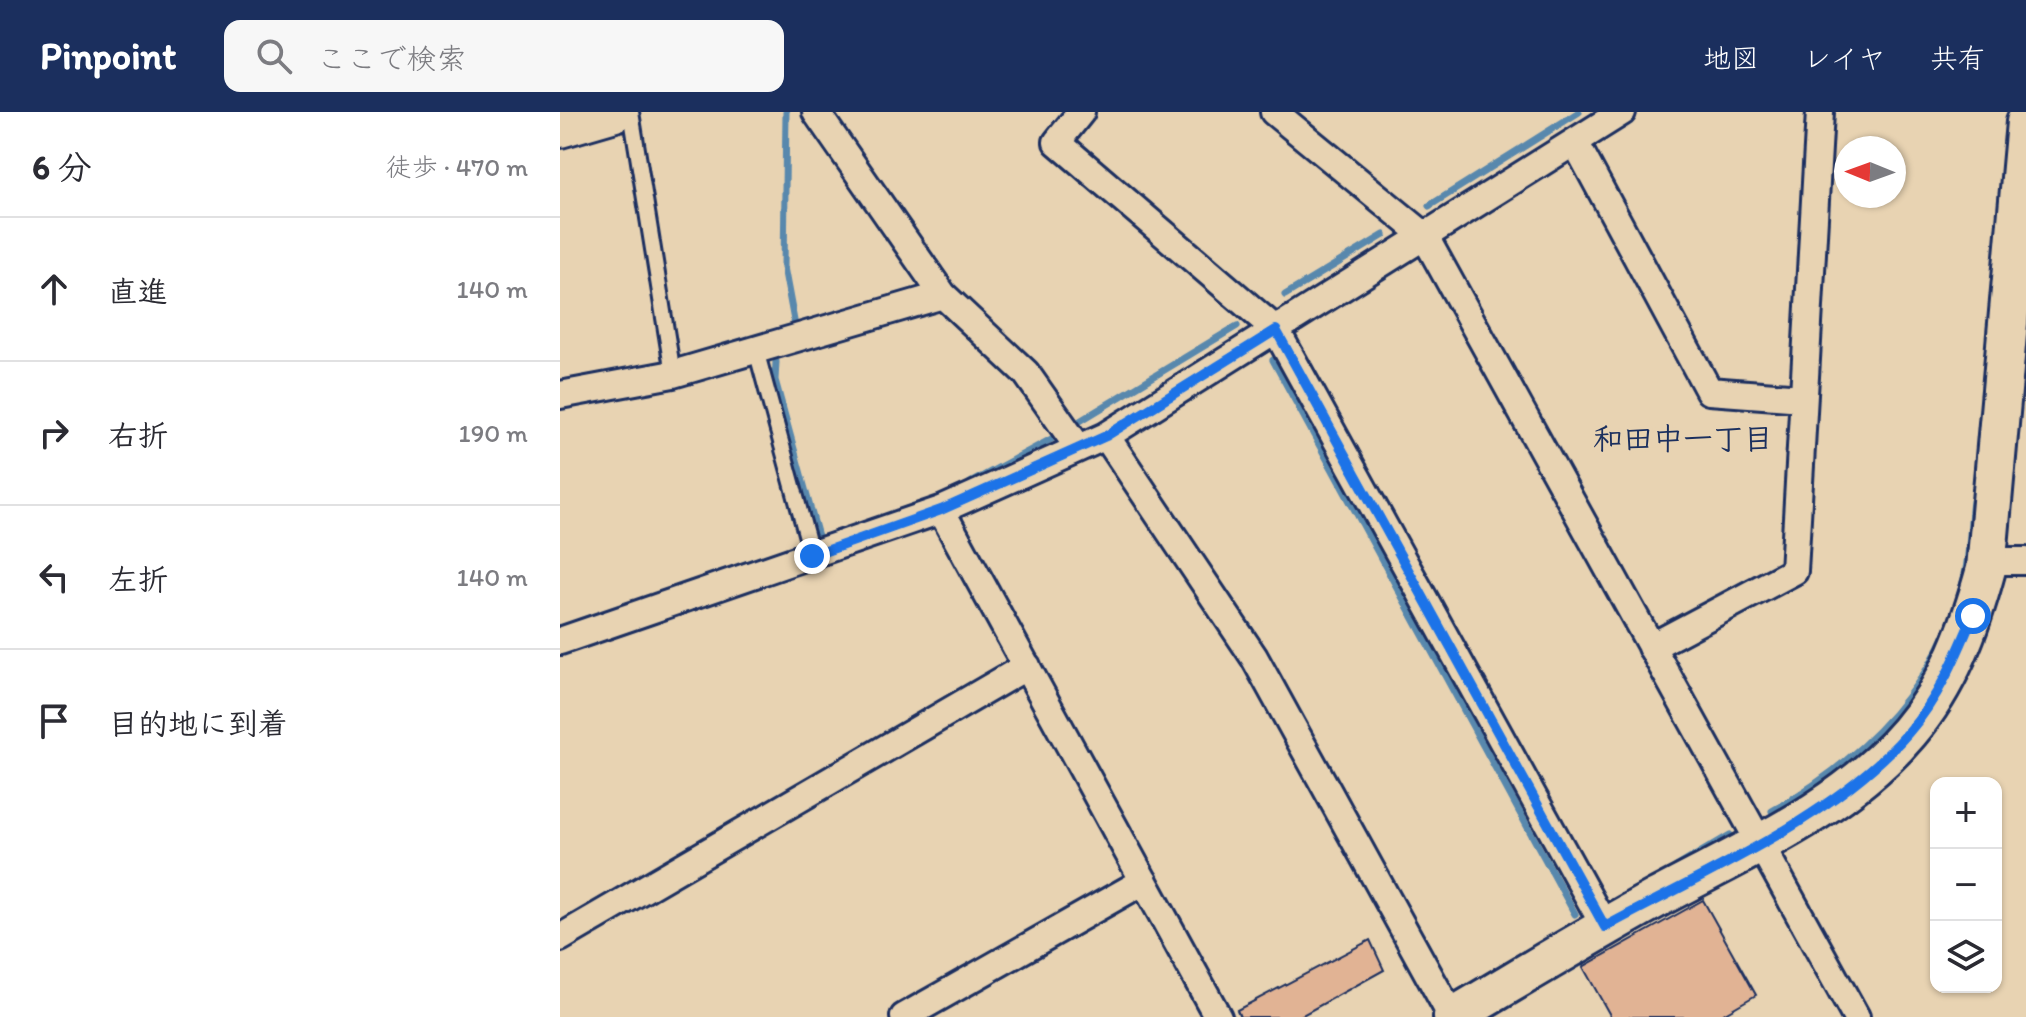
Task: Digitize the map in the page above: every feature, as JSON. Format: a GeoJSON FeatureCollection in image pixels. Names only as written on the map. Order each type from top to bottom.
{"type":"FeatureCollection","features":[{"type":"Feature","properties":{"kind":"street"},"geometry":{"type":"LineString","coordinates":[[560,128],[615,112]]}},
{"type":"Feature","properties":{"kind":"street"},"geometry":{"type":"LineString","coordinates":[[816,112],[943,295],[1026,373],[1078,447]]}},
{"type":"Feature","properties":{"kind":"street"},"geometry":{"type":"LineString","coordinates":[[1081,112],[1057,142],[1276,330],[1605,927]]}},
{"type":"Feature","properties":{"kind":"street"},"geometry":{"type":"LineString","coordinates":[[560,641],[941,510],[1106,436],[1622,112]]}},
{"type":"Feature","properties":{"kind":"street"},"geometry":{"type":"LineString","coordinates":[[1651,647],[1794,571],[1820,112]]}},
{"type":"Feature","properties":{"kind":"street"},"geometry":{"type":"LineString","coordinates":[[1289,116],[1424,235],[1856,1017]]}},
{"type":"Feature","properties":{"kind":"street"},"geometry":{"type":"LineString","coordinates":[[1106,436],[1254,657],[1453,1017],[1605,927],[1847,791],[1909,732],[1951,668],[1973,616],[1987,561],[2026,122]]}},
{"type":"Feature","properties":{"kind":"street"},"geometry":{"type":"LineString","coordinates":[[1575,142],[1709,391],[1803,398]]}},
{"type":"Feature","properties":{"kind":"street"},"geometry":{"type":"LineString","coordinates":[[560,395],[673,374],[943,295]]}},
{"type":"Feature","properties":{"kind":"street"},"geometry":{"type":"LineString","coordinates":[[941,510],[1218,1017]]}},
{"type":"Feature","properties":{"kind":"street"},"geometry":{"type":"LineString","coordinates":[[1987,561],[2026,561]]}},
{"type":"Feature","properties":{"kind":"street"},"geometry":{"type":"LineString","coordinates":[[560,938],[1027,666]]}},
{"type":"Feature","properties":{"kind":"street"},"geometry":{"type":"LineString","coordinates":[[904,1017],[1144,881]]}},
{"type":"Feature","properties":{"kind":"lane"},"geometry":{"type":"LineString","coordinates":[[631,112],[673,374]]}},
{"type":"Feature","properties":{"kind":"lane"},"geometry":{"type":"LineString","coordinates":[[756,350],[812,556]]}},
{"type":"Feature","properties":{"kind":"building"},"geometry":{"type":"Polygon","coordinates":[[[1703,900],[1756,995],[1718,1017],[1611,1017],[1583,967],[1703,900]]]}},
{"type":"Feature","properties":{"kind":"building"},"geometry":{"type":"Polygon","coordinates":[[[1370,940],[1384,970],[1299,1017],[1240,1017],[1237,1010],[1370,940]]]}},
{"type":"Feature","properties":{"kind":"waterway"},"geometry":{"type":"LineString","coordinates":[[786,112],[784,267],[795,326]]}},
{"type":"Feature","properties":{"kind":"waterway"},"geometry":{"type":"LineString","coordinates":[[1429,206],[1579,112]]}},
{"type":"Feature","properties":{"kind":"waterway"},"geometry":{"type":"LineString","coordinates":[[1285,295],[1384,235]]}},
{"type":"Feature","properties":{"kind":"waterway"},"geometry":{"type":"LineString","coordinates":[[1080,421],[1237,326]]}},
{"type":"Feature","properties":{"kind":"waterway"},"geometry":{"type":"LineString","coordinates":[[1273,360],[1575,914]]}},
{"type":"Feature","properties":{"kind":"waterway"},"geometry":{"type":"LineString","coordinates":[[776,362],[775,380],[819,540],[824,539]]}},
{"type":"Feature","properties":{"kind":"waterway"},"geometry":{"type":"LineString","coordinates":[[970,483],[1055,437]]}},
{"type":"Feature","properties":{"kind":"waterway"},"geometry":{"type":"LineString","coordinates":[[1772,811],[1838,767],[1867,742],[1918,683],[1954,613],[1967,565],[1973,501]]}},
{"type":"Feature","properties":{"kind":"waterway"},"geometry":{"type":"LineString","coordinates":[[1676,867],[1730,835]]}},
{"type":"Feature","properties":{"kind":"district","name":"和田中一丁目"},"geometry":{"type":"Point","coordinates":[1683,438]}},
{"type":"Feature","properties":{"kind":"route"},"geometry":{"type":"LineString","coordinates":[[812,556],[941,510],[1106,436],[1276,330],[1605,927],[1847,791],[1909,732],[1951,668],[1973,616]]}}]}
